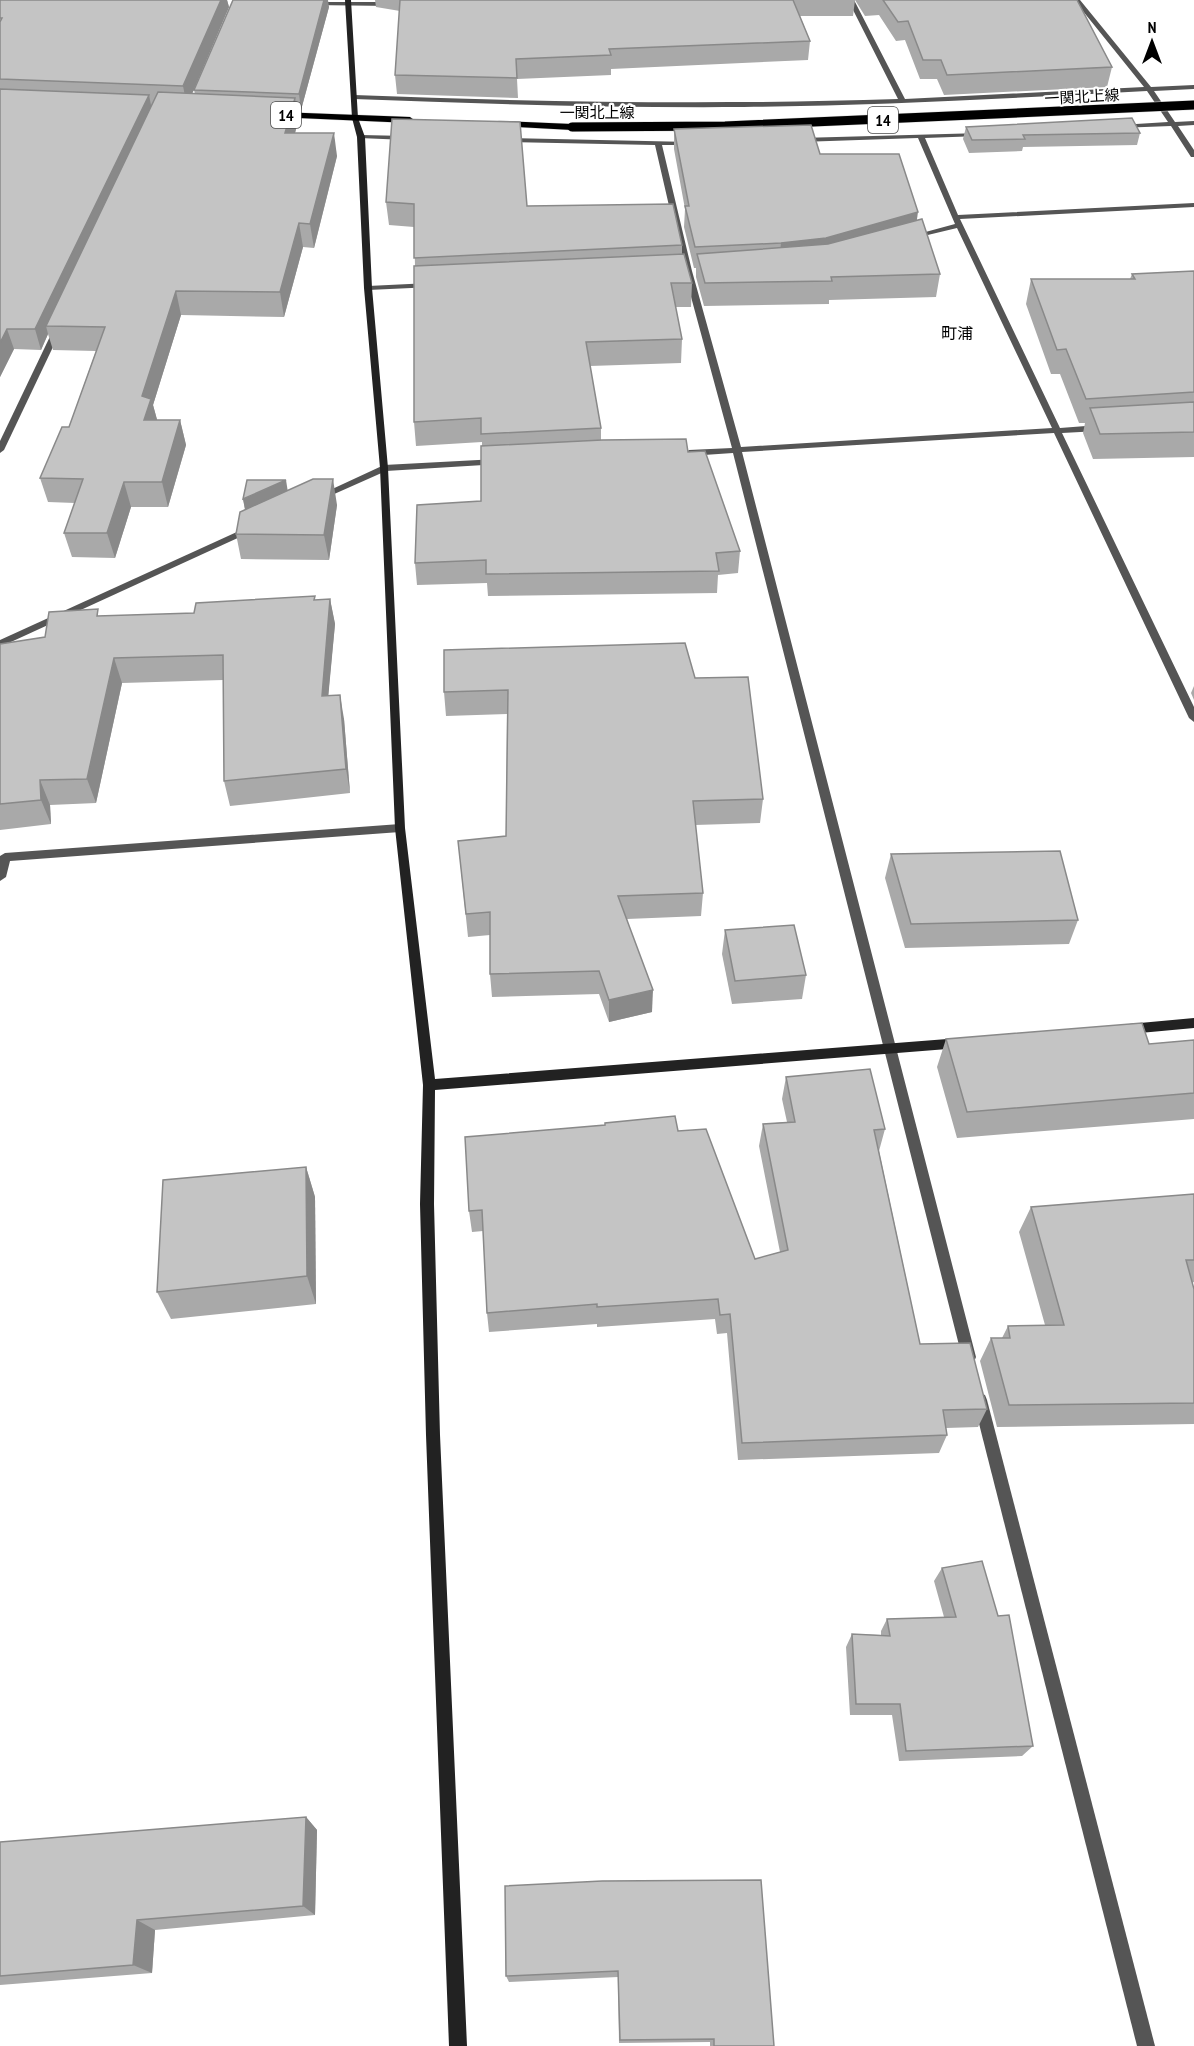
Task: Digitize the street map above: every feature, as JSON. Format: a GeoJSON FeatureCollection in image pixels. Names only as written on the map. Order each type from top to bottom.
{"type":"FeatureCollection","features":[{"type":"Feature","properties":{"kind":"main road","name":"一関北上線"},"geometry":{"type":"LineString","coordinates":[[492,124],[572,127],[725,126],[1194,105]]}},
{"type":"Feature","properties":{"kind":"main road","name":"14"},"geometry":{"type":"LineString","coordinates":[[273,115],[423,121]]}},
{"type":"Feature","properties":{"kind":"street"},"geometry":{"type":"LineString","coordinates":[[852,0],[902,100]]}},
{"type":"Feature","properties":{"kind":"street"},"geometry":{"type":"LineString","coordinates":[[1077,0],[1149,89],[1194,155]]}},
{"type":"Feature","properties":{"kind":"street"},"geometry":{"type":"LineString","coordinates":[[305,4],[348,2],[402,4]]}},
{"type":"Feature","properties":{"kind":"street"},"geometry":{"type":"LineString","coordinates":[[348,2],[355,118],[361,137],[368,288],[384,468],[400,828],[429,1085],[427,1204],[433,1434],[458,2046]]}},
{"type":"Feature","properties":{"kind":"street"},"geometry":{"type":"LineString","coordinates":[[354,97],[588,105],[747,105],[1194,87]]}},
{"type":"Feature","properties":{"kind":"street"},"geometry":{"type":"LineString","coordinates":[[1115,127],[1194,123]]}},
{"type":"Feature","properties":{"kind":"street"},"geometry":{"type":"LineString","coordinates":[[789,140],[989,133]]}},
{"type":"Feature","properties":{"kind":"street"},"geometry":{"type":"LineString","coordinates":[[361,137],[419,139]]}},
{"type":"Feature","properties":{"kind":"street"},"geometry":{"type":"LineString","coordinates":[[921,137],[958,221],[1194,717]]}},
{"type":"Feature","properties":{"kind":"street"},"geometry":{"type":"LineString","coordinates":[[503,140],[694,143]]}},
{"type":"Feature","properties":{"kind":"street"},"geometry":{"type":"LineString","coordinates":[[658,144],[687,271],[737,450],[971,1368]]}},
{"type":"Feature","properties":{"kind":"street"},"geometry":{"type":"LineString","coordinates":[[903,239],[958,221],[1194,205]]}},
{"type":"Feature","properties":{"kind":"street"},"geometry":{"type":"LineString","coordinates":[[368,288],[438,284]]}},
{"type":"Feature","properties":{"kind":"street"},"geometry":{"type":"LineString","coordinates":[[0,450],[60,322]]}},
{"type":"Feature","properties":{"kind":"street"},"geometry":{"type":"LineString","coordinates":[[678,453],[1114,427]]}},
{"type":"Feature","properties":{"kind":"street"},"geometry":{"type":"LineString","coordinates":[[315,500],[384,468],[502,462]]}},
{"type":"Feature","properties":{"kind":"street"},"geometry":{"type":"LineString","coordinates":[[0,644],[261,525]]}},
{"type":"Feature","properties":{"kind":"street"},"geometry":{"type":"LineString","coordinates":[[0,877],[5,857],[400,828]]}},
{"type":"Feature","properties":{"kind":"street"},"geometry":{"type":"LineString","coordinates":[[1112,1030],[1194,1023]]}},
{"type":"Feature","properties":{"kind":"street"},"geometry":{"type":"LineString","coordinates":[[429,1085],[971,1042]]}},
{"type":"Feature","properties":{"kind":"street"},"geometry":{"type":"LineString","coordinates":[[977,1391],[1146,2046]]}},
{"type":"Feature","properties":{"kind":"building"},"geometry":{"type":"Polygon","coordinates":[[[0,0],[221,0],[183,86],[0,79],[0,22],[2,18],[0,18],[0,0]]]}},
{"type":"Feature","properties":{"kind":"building"},"geometry":{"type":"Polygon","coordinates":[[[233,0],[324,0],[299,94],[194,90],[233,0]]]}},
{"type":"Feature","properties":{"kind":"building"},"geometry":{"type":"Polygon","coordinates":[[[400,0],[793,0],[810,41],[609,49],[611,55],[516,59],[517,78],[395,75],[400,0]]]}},
{"type":"Feature","properties":{"kind":"building"},"geometry":{"type":"Polygon","coordinates":[[[883,0],[1077,0],[1112,67],[947,75],[941,60],[923,60],[908,21],[898,22],[883,0]]]}},
{"type":"Feature","properties":{"kind":"building"},"geometry":{"type":"Polygon","coordinates":[[[0,89],[149,95],[35,329],[7,329],[0,343],[0,89]]]}},
{"type":"Feature","properties":{"kind":"building"},"geometry":{"type":"Polygon","coordinates":[[[158,92],[295,98],[285,133],[334,133],[310,224],[299,223],[280,292],[176,291],[142,396],[151,399],[144,420],[180,420],[162,482],[124,482],[107,533],[64,533],[83,479],[40,478],[62,427],[69,427],[105,327],[46,326],[158,92]]]}},
{"type":"Feature","properties":{"kind":"building"},"geometry":{"type":"Polygon","coordinates":[[[1132,118],[1140,133],[1023,135],[1025,139],[972,140],[966,127],[1132,118]]]}},
{"type":"Feature","properties":{"kind":"building"},"geometry":{"type":"Polygon","coordinates":[[[392,119],[520,122],[527,206],[673,204],[682,245],[414,258],[414,204],[386,202],[392,119]]]}},
{"type":"Feature","properties":{"kind":"building"},"geometry":{"type":"Polygon","coordinates":[[[811,125],[820,154],[899,154],[918,212],[826,238],[781,243],[695,247],[685,206],[689,206],[674,129],[811,125]]]}},
{"type":"Feature","properties":{"kind":"building"},"geometry":{"type":"Polygon","coordinates":[[[922,219],[940,274],[831,277],[832,281],[705,283],[697,254],[828,244],[922,219]]]}},
{"type":"Feature","properties":{"kind":"building"},"geometry":{"type":"Polygon","coordinates":[[[684,254],[692,283],[671,283],[682,339],[586,342],[601,428],[481,434],[481,418],[414,422],[414,266],[684,254]]]}},
{"type":"Feature","properties":{"kind":"building"},"geometry":{"type":"Polygon","coordinates":[[[1194,271],[1194,392],[1086,399],[1066,349],[1057,350],[1031,279],[1135,279],[1132,274],[1194,271]]]}},
{"type":"Feature","properties":{"kind":"building"},"geometry":{"type":"Polygon","coordinates":[[[1194,402],[1194,432],[1100,434],[1090,408],[1194,402]]]}},
{"type":"Feature","properties":{"kind":"building"},"geometry":{"type":"Polygon","coordinates":[[[686,439],[688,452],[705,451],[740,551],[716,553],[719,571],[486,574],[486,560],[415,563],[417,505],[481,501],[481,446],[602,440],[686,439]]]}},
{"type":"Feature","properties":{"kind":"building"},"geometry":{"type":"Polygon","coordinates":[[[313,479],[333,479],[324,535],[236,534],[240,512],[313,479]]]}},
{"type":"Feature","properties":{"kind":"building"},"geometry":{"type":"Polygon","coordinates":[[[247,480],[286,480],[243,499],[247,480]]]}},
{"type":"Feature","properties":{"kind":"building"},"geometry":{"type":"Polygon","coordinates":[[[315,596],[314,600],[330,599],[322,696],[340,695],[346,769],[224,781],[223,655],[114,658],[87,779],[40,780],[41,800],[0,804],[0,644],[45,637],[49,612],[98,609],[97,616],[194,613],[196,603],[315,596]]]}},
{"type":"Feature","properties":{"kind":"building"},"geometry":{"type":"Polygon","coordinates":[[[685,643],[695,678],[748,677],[763,799],[693,801],[703,893],[618,896],[653,990],[609,1000],[599,971],[490,974],[490,912],[466,914],[458,841],[506,836],[508,690],[444,692],[444,650],[685,643]]]}},
{"type":"Feature","properties":{"kind":"building"},"geometry":{"type":"Polygon","coordinates":[[[1060,851],[1078,920],[911,924],[891,854],[1060,851]]]}},
{"type":"Feature","properties":{"kind":"building"},"geometry":{"type":"Polygon","coordinates":[[[794,925],[806,975],[735,981],[725,930],[794,925]]]}},
{"type":"Feature","properties":{"kind":"building"},"geometry":{"type":"Polygon","coordinates":[[[1142,1023],[1149,1044],[1194,1040],[1194,1093],[967,1112],[946,1039],[1142,1023]]]}},
{"type":"Feature","properties":{"kind":"building"},"geometry":{"type":"Polygon","coordinates":[[[870,1069],[885,1129],[874,1130],[920,1344],[970,1343],[987,1409],[943,1410],[947,1435],[742,1443],[730,1314],[720,1315],[718,1299],[597,1307],[597,1304],[487,1313],[482,1210],[469,1211],[465,1137],[605,1125],[605,1123],[675,1116],[678,1131],[706,1129],[755,1259],[788,1250],[763,1124],[795,1122],[786,1077],[870,1069]]]}},
{"type":"Feature","properties":{"kind":"building"},"geometry":{"type":"Polygon","coordinates":[[[306,1167],[307,1276],[157,1292],[163,1180],[306,1167]]]}},
{"type":"Feature","properties":{"kind":"building"},"geometry":{"type":"Polygon","coordinates":[[[1194,1194],[1194,1260],[1186,1260],[1194,1289],[1194,1403],[1009,1405],[991,1338],[1010,1338],[1008,1326],[1064,1325],[1031,1207],[1194,1194]]]}},
{"type":"Feature","properties":{"kind":"building"},"geometry":{"type":"Polygon","coordinates":[[[982,1561],[998,1616],[1009,1615],[1033,1746],[906,1751],[900,1704],[856,1704],[852,1634],[890,1636],[887,1619],[956,1617],[942,1568],[982,1561]]]}},
{"type":"Feature","properties":{"kind":"building"},"geometry":{"type":"Polygon","coordinates":[[[306,1817],[303,1906],[137,1920],[133,1965],[0,1976],[0,1842],[306,1817]]]}},
{"type":"Feature","properties":{"kind":"building"},"geometry":{"type":"Polygon","coordinates":[[[761,1880],[774,2046],[714,2046],[714,2039],[620,2040],[618,1971],[506,1976],[505,1886],[602,1881],[761,1880]]]}},
{"type":"Feature","properties":{"kind":"district","name":"町浦"},"geometry":{"type":"Point","coordinates":[957,333]}}]}
